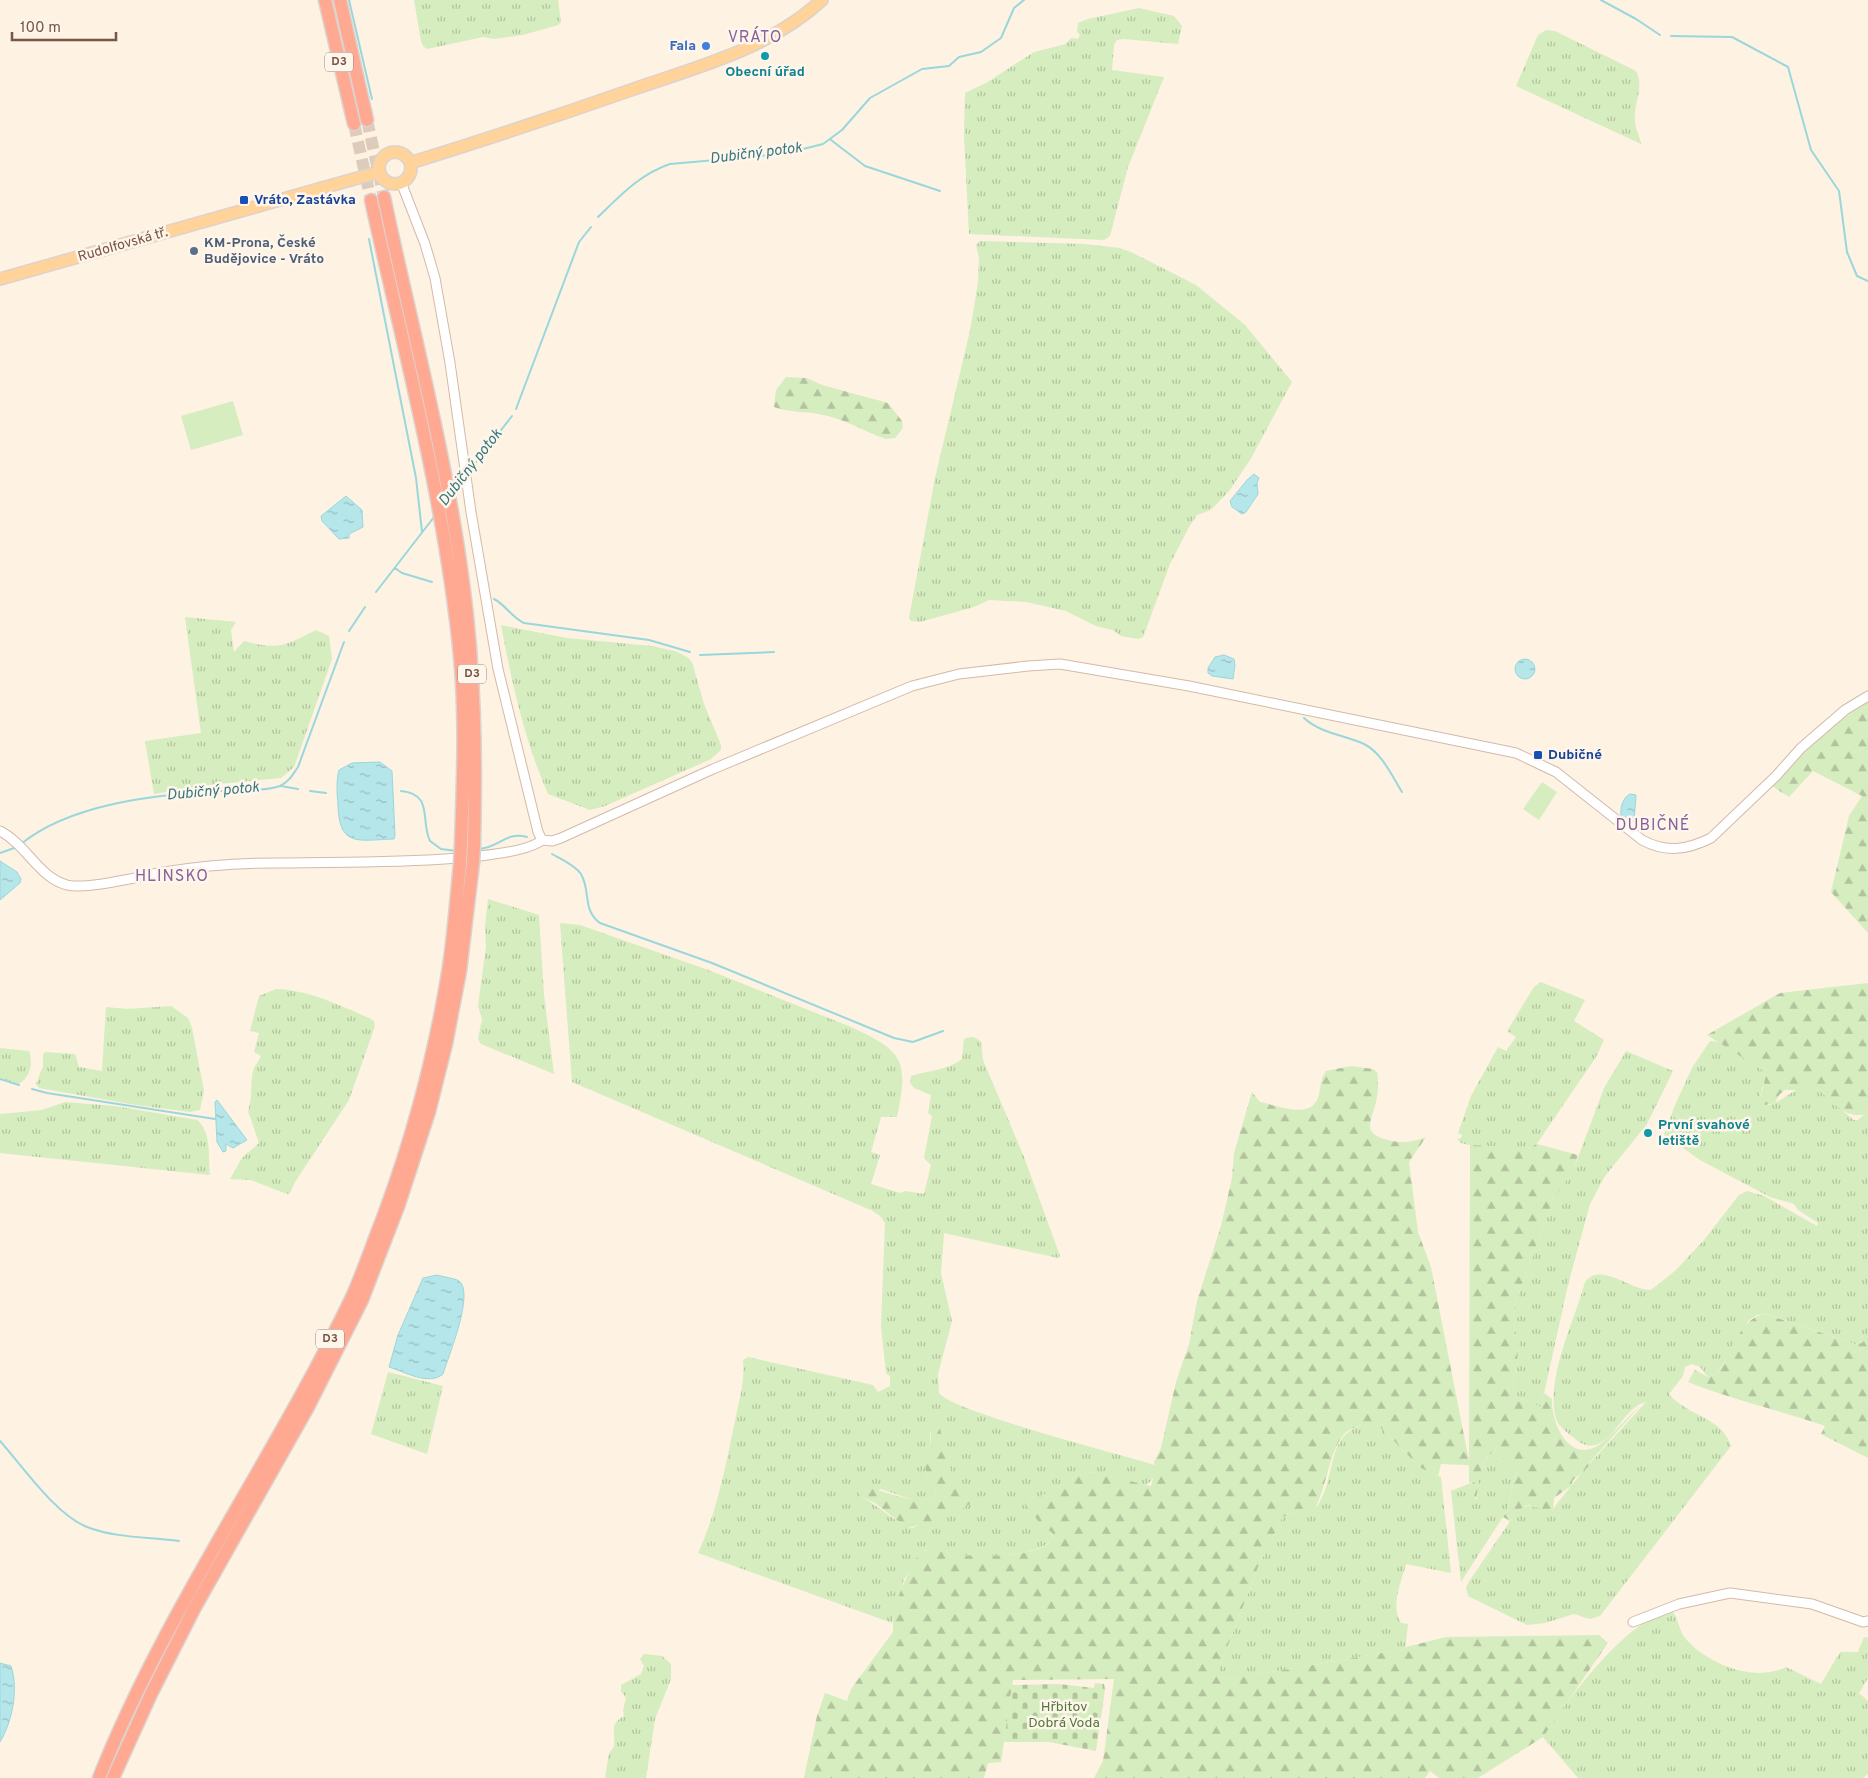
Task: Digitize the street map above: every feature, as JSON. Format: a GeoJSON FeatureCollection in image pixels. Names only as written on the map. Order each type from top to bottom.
{"type":"FeatureCollection","features":[{"type":"Feature","properties":{"kind":"highway","name":"D3"},"geometry":{"type":"LineString","coordinates":[[325,0],[354,124]]}},
{"type":"Feature","properties":{"kind":"highway","name":"D3"},"geometry":{"type":"LineString","coordinates":[[340,0],[367,120]]}},
{"type":"Feature","properties":{"kind":"highway","name":"D3"},"geometry":{"type":"LineString","coordinates":[[99,1778],[143,1682],[353,1296],[391,1197],[431,1059],[449,970],[468,845],[475,733],[471,657],[451,505],[384,197]]}},
{"type":"Feature","properties":{"kind":"highway","name":"D3"},"geometry":{"type":"LineString","coordinates":[[371,200],[440,519],[460,657],[468,845]]}},
{"type":"Feature","properties":{"kind":"highway","name":"D3"},"geometry":{"type":"LineString","coordinates":[[113,1778],[155,1686],[194,1609],[308,1407],[365,1292],[399,1204],[429,1112],[446,1044],[460,971],[466,863]]}},
{"type":"Feature","properties":{"kind":"main road"},"geometry":{"type":"LineString","coordinates":[[410,162],[498,135],[732,55],[780,33],[822,0]]}},
{"type":"Feature","properties":{"kind":"main road"},"geometry":{"type":"LineString","coordinates":[[398,152],[410,162],[408,176],[401,182],[390,183],[379,172],[380,161],[388,154],[398,152]]}},
{"type":"Feature","properties":{"kind":"main road","name":"Rudolfovská tř."},"geometry":{"type":"LineString","coordinates":[[0,279],[379,172]]}},
{"type":"Feature","properties":{"kind":"street"},"geometry":{"type":"LineString","coordinates":[[401,182],[425,244],[435,278],[450,362],[467,488],[498,669],[538,832],[542,840]]}},
{"type":"Feature","properties":{"kind":"street"},"geometry":{"type":"LineString","coordinates":[[0,831],[20,845],[53,880],[79,886],[207,867],[275,862],[398,860],[493,854],[532,847],[542,840],[552,841],[561,838],[713,769],[912,686],[959,674],[1060,664],[1189,686],[1516,753],[1556,772],[1642,840],[1654,847],[1677,850],[1699,844],[1711,838],[1776,776],[1801,748],[1845,710],[1868,696]]}},
{"type":"Feature","properties":{"kind":"street"},"geometry":{"type":"LineString","coordinates":[[1633,1622],[1679,1604],[1730,1593],[1812,1604],[1863,1622],[1868,1622]]}},
{"type":"Feature","properties":{"kind":"green space"},"geometry":{"type":"Polygon","coordinates":[[[414,0],[558,0],[561,22],[558,25],[523,35],[494,39],[483,37],[427,49],[421,41],[414,0]]]}},
{"type":"Feature","properties":{"kind":"green space"},"geometry":{"type":"Polygon","coordinates":[[[1139,8],[1174,16],[1182,26],[1178,44],[1124,39],[1117,40],[1114,45],[1112,70],[1164,77],[1128,167],[1110,236],[1104,240],[969,234],[964,136],[965,93],[986,83],[1034,52],[1066,44],[1071,38],[1078,39],[1080,35],[1077,32],[1078,23],[1139,8]]]}},
{"type":"Feature","properties":{"kind":"green space"},"geometry":{"type":"Polygon","coordinates":[[[1546,30],[1555,31],[1636,71],[1639,90],[1635,121],[1641,144],[1516,86],[1538,35],[1546,30]]]}},
{"type":"Feature","properties":{"kind":"green space"},"geometry":{"type":"Polygon","coordinates":[[[980,241],[1084,244],[1120,248],[1133,253],[1196,285],[1245,325],[1292,382],[1250,460],[1229,491],[1211,510],[1197,515],[1189,527],[1170,564],[1143,637],[1138,639],[1121,636],[1113,630],[1096,626],[1066,611],[1026,602],[989,600],[974,607],[920,622],[911,621],[909,618],[935,478],[970,331],[978,282],[979,258],[976,245],[980,241]]]}},
{"type":"Feature","properties":{"kind":"green space"},"geometry":{"type":"Polygon","coordinates":[[[786,377],[807,378],[822,385],[888,403],[902,421],[903,428],[895,438],[886,439],[828,416],[774,407],[776,390],[786,377]]]}},
{"type":"Feature","properties":{"kind":"green space"},"geometry":{"type":"Polygon","coordinates":[[[233,401],[243,435],[191,450],[181,416],[233,401]]]}},
{"type":"Feature","properties":{"kind":"green space"},"geometry":{"type":"Polygon","coordinates":[[[185,617],[236,622],[231,630],[234,652],[244,641],[274,646],[282,645],[316,630],[329,636],[332,659],[294,767],[281,778],[208,785],[154,794],[145,741],[201,733],[185,617]]]}},
{"type":"Feature","properties":{"kind":"green space"},"geometry":{"type":"Polygon","coordinates":[[[501,625],[567,638],[652,646],[675,651],[687,657],[692,662],[704,704],[721,745],[721,750],[711,759],[605,806],[590,810],[548,794],[532,753],[520,711],[501,625]]]}},
{"type":"Feature","properties":{"kind":"green space"},"geometry":{"type":"Polygon","coordinates":[[[1868,702],[1868,933],[1831,892],[1849,816],[1862,796],[1813,771],[1789,797],[1772,786],[1841,720],[1868,702]]]}},
{"type":"Feature","properties":{"kind":"green space"},"geometry":{"type":"Polygon","coordinates":[[[1542,782],[1557,792],[1539,820],[1523,809],[1542,782]]]}},
{"type":"Feature","properties":{"kind":"green space"},"geometry":{"type":"Polygon","coordinates":[[[488,899],[539,915],[544,995],[554,1074],[481,1044],[478,1039],[482,1019],[478,1006],[486,947],[485,926],[488,899]]]}},
{"type":"Feature","properties":{"kind":"green space"},"geometry":{"type":"Polygon","coordinates":[[[560,923],[580,925],[711,971],[851,1027],[882,1043],[892,1051],[898,1060],[902,1082],[901,1098],[897,1117],[881,1117],[871,1152],[880,1155],[871,1184],[900,1193],[905,1191],[924,1194],[931,1165],[924,1158],[932,1116],[928,1113],[931,1095],[914,1088],[910,1083],[911,1076],[956,1063],[962,1059],[964,1039],[971,1037],[977,1039],[981,1042],[983,1060],[1024,1157],[1060,1256],[1058,1258],[944,1233],[941,1273],[952,1321],[938,1374],[939,1393],[950,1401],[1003,1421],[1152,1464],[1155,1466],[1152,1480],[1145,1485],[1092,1472],[1078,1475],[1052,1492],[1027,1500],[1027,1510],[1049,1528],[1053,1538],[1047,1544],[1036,1549],[1023,1553],[993,1556],[956,1555],[925,1550],[904,1579],[892,1623],[698,1553],[711,1520],[725,1469],[742,1388],[743,1360],[748,1357],[873,1385],[878,1392],[890,1386],[890,1376],[886,1373],[881,1327],[885,1223],[873,1211],[572,1082],[560,923]],[[930,1432],[931,1452],[924,1463],[928,1478],[936,1492],[935,1499],[916,1501],[881,1489],[860,1496],[901,1523],[912,1528],[970,1501],[953,1478],[947,1458],[930,1432]]]}},
{"type":"Feature","properties":{"kind":"green space"},"geometry":{"type":"Polygon","coordinates":[[[1541,982],[1585,1000],[1574,1021],[1604,1040],[1596,1057],[1536,1145],[1520,1149],[1510,1149],[1478,1147],[1461,1143],[1457,1139],[1461,1138],[1462,1135],[1458,1133],[1471,1096],[1498,1047],[1506,1051],[1516,1037],[1507,1031],[1534,987],[1541,982]]]}},
{"type":"Feature","properties":{"kind":"green space"},"geometry":{"type":"Polygon","coordinates":[[[1868,983],[1868,1111],[1865,1114],[1856,1115],[1841,1110],[1810,1085],[1797,1090],[1785,1090],[1779,1095],[1775,1103],[1765,1105],[1760,1099],[1765,1079],[1764,1071],[1707,1035],[1780,993],[1868,983]]]}},
{"type":"Feature","properties":{"kind":"green space"},"geometry":{"type":"Polygon","coordinates":[[[276,989],[300,992],[324,999],[369,1018],[374,1021],[375,1026],[349,1100],[295,1182],[290,1193],[287,1194],[251,1180],[230,1179],[242,1158],[259,1143],[248,1111],[253,1071],[261,1056],[254,1052],[259,1033],[250,1031],[259,996],[276,989]]]}},
{"type":"Feature","properties":{"kind":"green space"},"geometry":{"type":"Polygon","coordinates":[[[171,1006],[188,1018],[192,1028],[204,1091],[200,1110],[190,1112],[136,1105],[39,1088],[36,1084],[43,1066],[43,1054],[45,1052],[75,1054],[79,1067],[102,1071],[106,1007],[127,1009],[171,1006]]]}},
{"type":"Feature","properties":{"kind":"green space"},"geometry":{"type":"Polygon","coordinates":[[[1710,1041],[1719,1042],[1764,1071],[1765,1079],[1760,1095],[1765,1105],[1775,1103],[1798,1089],[1810,1085],[1854,1120],[1858,1120],[1868,1111],[1868,1336],[1862,1343],[1855,1344],[1766,1314],[1757,1315],[1749,1320],[1717,1374],[1708,1377],[1700,1367],[1692,1364],[1685,1367],[1683,1376],[1669,1394],[1676,1401],[1720,1429],[1731,1446],[1600,1616],[1590,1619],[1574,1614],[1545,1623],[1527,1625],[1468,1596],[1466,1588],[1468,1583],[1519,1508],[1534,1506],[1548,1510],[1553,1509],[1582,1472],[1646,1402],[1632,1409],[1605,1440],[1594,1445],[1585,1445],[1579,1442],[1557,1422],[1554,1386],[1563,1349],[1585,1282],[1592,1276],[1608,1276],[1643,1289],[1651,1290],[1675,1271],[1704,1240],[1739,1195],[1747,1191],[1764,1196],[1817,1226],[1818,1223],[1798,1210],[1794,1204],[1770,1197],[1700,1160],[1683,1148],[1670,1145],[1666,1141],[1664,1135],[1675,1105],[1692,1068],[1710,1041]]]}},
{"type":"Feature","properties":{"kind":"green space"},"geometry":{"type":"Polygon","coordinates":[[[0,1048],[29,1051],[30,1069],[26,1077],[19,1084],[0,1078],[0,1048]]]}},
{"type":"Feature","properties":{"kind":"green space"},"geometry":{"type":"Polygon","coordinates":[[[1626,1051],[1673,1071],[1647,1124],[1605,1176],[1590,1204],[1568,1285],[1541,1407],[1517,1397],[1513,1387],[1519,1347],[1513,1317],[1519,1293],[1554,1198],[1573,1171],[1604,1088],[1626,1051]]]}},
{"type":"Feature","properties":{"kind":"green space"},"geometry":{"type":"Polygon","coordinates":[[[1351,1066],[1373,1069],[1377,1072],[1376,1102],[1370,1124],[1370,1128],[1375,1135],[1388,1140],[1403,1142],[1426,1137],[1409,1162],[1418,1232],[1431,1267],[1469,1461],[1470,1145],[1529,1148],[1537,1144],[1578,1155],[1573,1171],[1554,1198],[1519,1293],[1513,1317],[1519,1347],[1513,1387],[1517,1397],[1541,1407],[1544,1393],[1552,1399],[1555,1419],[1559,1429],[1571,1445],[1579,1449],[1588,1449],[1599,1445],[1639,1407],[1590,1462],[1588,1467],[1573,1480],[1571,1486],[1554,1498],[1553,1509],[1546,1510],[1527,1505],[1522,1507],[1510,1521],[1503,1517],[1508,1509],[1516,1469],[1495,1451],[1485,1459],[1476,1499],[1474,1498],[1476,1481],[1469,1483],[1469,1465],[1441,1464],[1438,1476],[1421,1468],[1379,1426],[1369,1424],[1349,1430],[1341,1438],[1333,1455],[1321,1495],[1312,1514],[1302,1516],[1290,1513],[1282,1518],[1258,1567],[1219,1669],[1219,1676],[1225,1680],[1405,1649],[1406,1647],[1446,1637],[1599,1635],[1608,1643],[1543,1737],[1478,1778],[1439,1778],[1430,1771],[1425,1778],[1094,1778],[1103,1761],[1114,1679],[1013,1680],[1001,1762],[988,1763],[984,1778],[804,1778],[817,1716],[825,1693],[847,1701],[851,1689],[893,1632],[897,1601],[905,1580],[920,1552],[930,1550],[958,1555],[994,1556],[1024,1553],[1047,1545],[1053,1538],[1052,1533],[1027,1510],[1025,1504],[1027,1500],[1052,1492],[1078,1475],[1092,1472],[1151,1486],[1154,1462],[1161,1448],[1176,1382],[1189,1344],[1197,1301],[1221,1226],[1232,1178],[1234,1153],[1252,1092],[1260,1102],[1283,1108],[1300,1110],[1308,1108],[1314,1105],[1318,1098],[1326,1071],[1351,1066]]]}},
{"type":"Feature","properties":{"kind":"green space"},"geometry":{"type":"Polygon","coordinates":[[[65,1102],[115,1106],[197,1120],[202,1125],[207,1138],[210,1175],[0,1153],[0,1114],[42,1110],[65,1102]]]}},
{"type":"Feature","properties":{"kind":"green space"},"geometry":{"type":"Polygon","coordinates":[[[1765,1314],[1855,1344],[1862,1343],[1868,1336],[1868,1458],[1821,1434],[1825,1426],[1688,1382],[1695,1370],[1708,1377],[1717,1374],[1737,1338],[1749,1322],[1765,1314]]]}},
{"type":"Feature","properties":{"kind":"green space"},"geometry":{"type":"Polygon","coordinates":[[[388,1372],[443,1386],[427,1454],[371,1434],[388,1372]]]}},
{"type":"Feature","properties":{"kind":"green space"},"geometry":{"type":"Polygon","coordinates":[[[936,1423],[939,1425],[953,1478],[970,1501],[970,1504],[951,1516],[907,1528],[875,1503],[860,1496],[854,1486],[856,1484],[896,1496],[918,1500],[927,1501],[935,1499],[936,1492],[928,1478],[924,1463],[931,1452],[931,1425],[936,1423]]]}},
{"type":"Feature","properties":{"kind":"green space"},"geometry":{"type":"Polygon","coordinates":[[[1371,1423],[1379,1426],[1421,1468],[1441,1477],[1451,1573],[1406,1564],[1396,1602],[1396,1609],[1401,1623],[1408,1624],[1405,1649],[1225,1680],[1219,1676],[1219,1669],[1258,1567],[1282,1518],[1290,1513],[1302,1516],[1318,1505],[1324,1493],[1334,1455],[1339,1444],[1346,1434],[1356,1427],[1371,1423]]]}},
{"type":"Feature","properties":{"kind":"green space"},"geometry":{"type":"Polygon","coordinates":[[[1495,1451],[1516,1469],[1508,1509],[1461,1582],[1451,1491],[1476,1481],[1474,1499],[1477,1499],[1479,1479],[1483,1465],[1490,1454],[1495,1451]]]}},
{"type":"Feature","properties":{"kind":"green space"},"geometry":{"type":"Polygon","coordinates":[[[1672,1611],[1685,1638],[1694,1647],[1718,1663],[1746,1672],[1760,1673],[1786,1667],[1821,1684],[1840,1652],[1858,1652],[1864,1637],[1868,1638],[1868,1678],[1859,1693],[1868,1701],[1868,1774],[1863,1778],[1578,1778],[1542,1736],[1583,1682],[1618,1644],[1636,1628],[1654,1617],[1672,1611]]]}},
{"type":"Feature","properties":{"kind":"green space"},"geometry":{"type":"Polygon","coordinates":[[[644,1654],[662,1656],[671,1664],[671,1679],[655,1719],[646,1778],[605,1778],[609,1753],[614,1747],[614,1726],[624,1716],[623,1710],[626,1698],[621,1691],[621,1685],[641,1674],[644,1666],[640,1659],[644,1654]]]}},
{"type":"Feature","properties":{"kind":"green space","name":"Hřbitov Dobrá Voda"},"geometry":{"type":"Polygon","coordinates":[[[1095,1683],[1104,1684],[1105,1689],[1096,1751],[1049,1742],[1004,1742],[1012,1685],[1058,1684],[1094,1688],[1095,1683]]]}},
{"type":"Feature","properties":{"kind":"water"},"geometry":{"type":"Polygon","coordinates":[[[1254,474],[1259,478],[1257,483],[1258,494],[1246,512],[1242,514],[1232,507],[1230,501],[1254,474]]]}},
{"type":"Feature","properties":{"kind":"water"},"geometry":{"type":"Polygon","coordinates":[[[346,496],[362,510],[363,527],[349,534],[349,538],[339,539],[322,521],[321,516],[346,496]]]}},
{"type":"Feature","properties":{"kind":"water"},"geometry":{"type":"Polygon","coordinates":[[[1224,655],[1234,659],[1233,679],[1212,676],[1208,673],[1208,668],[1215,657],[1224,655]]]}},
{"type":"Feature","properties":{"kind":"water"},"geometry":{"type":"Polygon","coordinates":[[[1525,659],[1532,662],[1535,669],[1532,676],[1525,679],[1518,676],[1515,669],[1518,662],[1525,659]]]}},
{"type":"Feature","properties":{"kind":"water"},"geometry":{"type":"Polygon","coordinates":[[[380,762],[392,771],[394,839],[361,840],[353,838],[342,829],[339,819],[337,778],[339,770],[352,763],[380,762]]]}},
{"type":"Feature","properties":{"kind":"water"},"geometry":{"type":"Polygon","coordinates":[[[1630,794],[1636,795],[1634,822],[1629,825],[1621,817],[1621,811],[1623,801],[1630,794]]]}},
{"type":"Feature","properties":{"kind":"water"},"geometry":{"type":"Polygon","coordinates":[[[0,861],[17,872],[21,879],[20,883],[0,900],[0,861]]]}},
{"type":"Feature","properties":{"kind":"water"},"geometry":{"type":"Polygon","coordinates":[[[217,1100],[247,1140],[233,1148],[226,1144],[226,1151],[223,1152],[217,1142],[215,1102],[217,1100]]]}},
{"type":"Feature","properties":{"kind":"water"},"geometry":{"type":"Polygon","coordinates":[[[437,1275],[459,1281],[463,1288],[464,1298],[459,1326],[443,1374],[431,1379],[409,1375],[389,1367],[398,1335],[423,1278],[437,1275]]]}},
{"type":"Feature","properties":{"kind":"water"},"geometry":{"type":"Polygon","coordinates":[[[0,1663],[11,1666],[14,1695],[11,1715],[0,1742],[0,1663]]]}},
{"type":"Feature","properties":{"kind":"waterway"},"geometry":{"type":"LineString","coordinates":[[349,0],[372,99]]}},
{"type":"Feature","properties":{"kind":"waterway","name":"Dubičný potok"},"geometry":{"type":"LineString","coordinates":[[598,217],[640,180],[659,168],[670,164],[783,154],[823,144],[842,130],[870,98],[922,69],[949,66],[959,57],[981,52],[1001,38],[1014,8],[1024,0]]}},
{"type":"Feature","properties":{"kind":"waterway","name":"Dubičný potok"},"geometry":{"type":"LineString","coordinates":[[1601,0],[1636,19],[1660,35]]}},
{"type":"Feature","properties":{"kind":"waterway","name":"Dubičný potok"},"geometry":{"type":"LineString","coordinates":[[1671,36],[1732,37],[1788,67],[1811,150],[1839,191],[1847,252],[1857,276],[1868,281]]}},
{"type":"Feature","properties":{"kind":"waterway"},"geometry":{"type":"LineString","coordinates":[[831,140],[865,166],[940,191]]}},
{"type":"Feature","properties":{"kind":"waterway","name":"Dubičný potok"},"geometry":{"type":"LineString","coordinates":[[516,409],[579,242],[591,227]]}},
{"type":"Feature","properties":{"kind":"waterway"},"geometry":{"type":"LineString","coordinates":[[369,239],[416,478],[422,532]]}},
{"type":"Feature","properties":{"kind":"waterway","name":"Dubičný potok"},"geometry":{"type":"LineString","coordinates":[[469,471],[512,416]]}},
{"type":"Feature","properties":{"kind":"waterway","name":"Dubičný potok"},"geometry":{"type":"LineString","coordinates":[[454,491],[463,479]]}},
{"type":"Feature","properties":{"kind":"waterway","name":"Dubičný potok"},"geometry":{"type":"LineString","coordinates":[[376,592],[434,517]]}},
{"type":"Feature","properties":{"kind":"waterway"},"geometry":{"type":"LineString","coordinates":[[395,568],[402,573],[432,582]]}},
{"type":"Feature","properties":{"kind":"waterway"},"geometry":{"type":"LineString","coordinates":[[494,599],[524,623],[649,640],[690,652]]}},
{"type":"Feature","properties":{"kind":"waterway","name":"Dubičný potok"},"geometry":{"type":"LineString","coordinates":[[349,631],[365,607]]}},
{"type":"Feature","properties":{"kind":"waterway","name":"Dubičný potok"},"geometry":{"type":"LineString","coordinates":[[21,844],[41,830],[63,819],[114,804],[166,795],[266,789],[280,786],[290,778],[298,767],[344,642]]}},
{"type":"Feature","properties":{"kind":"waterway"},"geometry":{"type":"LineString","coordinates":[[700,655],[774,652]]}},
{"type":"Feature","properties":{"kind":"waterway"},"geometry":{"type":"LineString","coordinates":[[1304,718],[1317,727],[1364,744],[1370,748],[1386,765],[1402,792]]}},
{"type":"Feature","properties":{"kind":"waterway"},"geometry":{"type":"LineString","coordinates":[[281,786],[298,789]]}},
{"type":"Feature","properties":{"kind":"waterway"},"geometry":{"type":"LineString","coordinates":[[310,791],[326,793]]}},
{"type":"Feature","properties":{"kind":"waterway"},"geometry":{"type":"LineString","coordinates":[[401,791],[411,793],[418,797],[422,803],[430,841],[441,849],[457,851]]}},
{"type":"Feature","properties":{"kind":"waterway"},"geometry":{"type":"LineString","coordinates":[[479,849],[492,846],[513,836],[527,837]]}},
{"type":"Feature","properties":{"kind":"waterway","name":"Dubičný potok"},"geometry":{"type":"LineString","coordinates":[[0,853],[17,847]]}},
{"type":"Feature","properties":{"kind":"waterway"},"geometry":{"type":"LineString","coordinates":[[552,854],[572,865],[581,874],[586,887],[591,912],[600,923],[712,963],[894,1038],[913,1042],[943,1031]]}},
{"type":"Feature","properties":{"kind":"waterway"},"geometry":{"type":"LineString","coordinates":[[0,1079],[19,1085]]}},
{"type":"Feature","properties":{"kind":"waterway"},"geometry":{"type":"LineString","coordinates":[[32,1089],[47,1093],[215,1119]]}},
{"type":"Feature","properties":{"kind":"waterway"},"geometry":{"type":"LineString","coordinates":[[0,1441],[51,1501],[75,1521],[98,1531],[132,1537],[179,1541]]}},
{"type":"Feature","properties":{"kind":"tunnel"},"geometry":{"type":"LineString","coordinates":[[367,120],[384,197]]}},
{"type":"Feature","properties":{"kind":"tunnel"},"geometry":{"type":"LineString","coordinates":[[354,124],[371,200]]}},
{"type":"Feature","properties":{"kind":"place","name":"Fala"},"geometry":{"type":"Point","coordinates":[706,46]}},
{"type":"Feature","properties":{"kind":"place","name":"Obecní úřad"},"geometry":{"type":"Point","coordinates":[765,56]}},
{"type":"Feature","properties":{"kind":"place","name":"Vráto, Zastávka"},"geometry":{"type":"Point","coordinates":[244,200]}},
{"type":"Feature","properties":{"kind":"place","name":"KM-Prona, České Budějovice - Vráto"},"geometry":{"type":"Point","coordinates":[194,251]}},
{"type":"Feature","properties":{"kind":"place","name":"Dubičné"},"geometry":{"type":"Point","coordinates":[1538,755]}},
{"type":"Feature","properties":{"kind":"place","name":"První svahové letiště"},"geometry":{"type":"Point","coordinates":[1648,1133]}},
{"type":"Feature","properties":{"kind":"district","name":"VRÁTO"},"geometry":{"type":"Point","coordinates":[755,38]}},
{"type":"Feature","properties":{"kind":"district","name":"DUBIČNÉ"},"geometry":{"type":"Point","coordinates":[1653,826]}},
{"type":"Feature","properties":{"kind":"district","name":"HLINSKO"},"geometry":{"type":"Point","coordinates":[172,877]}}]}
